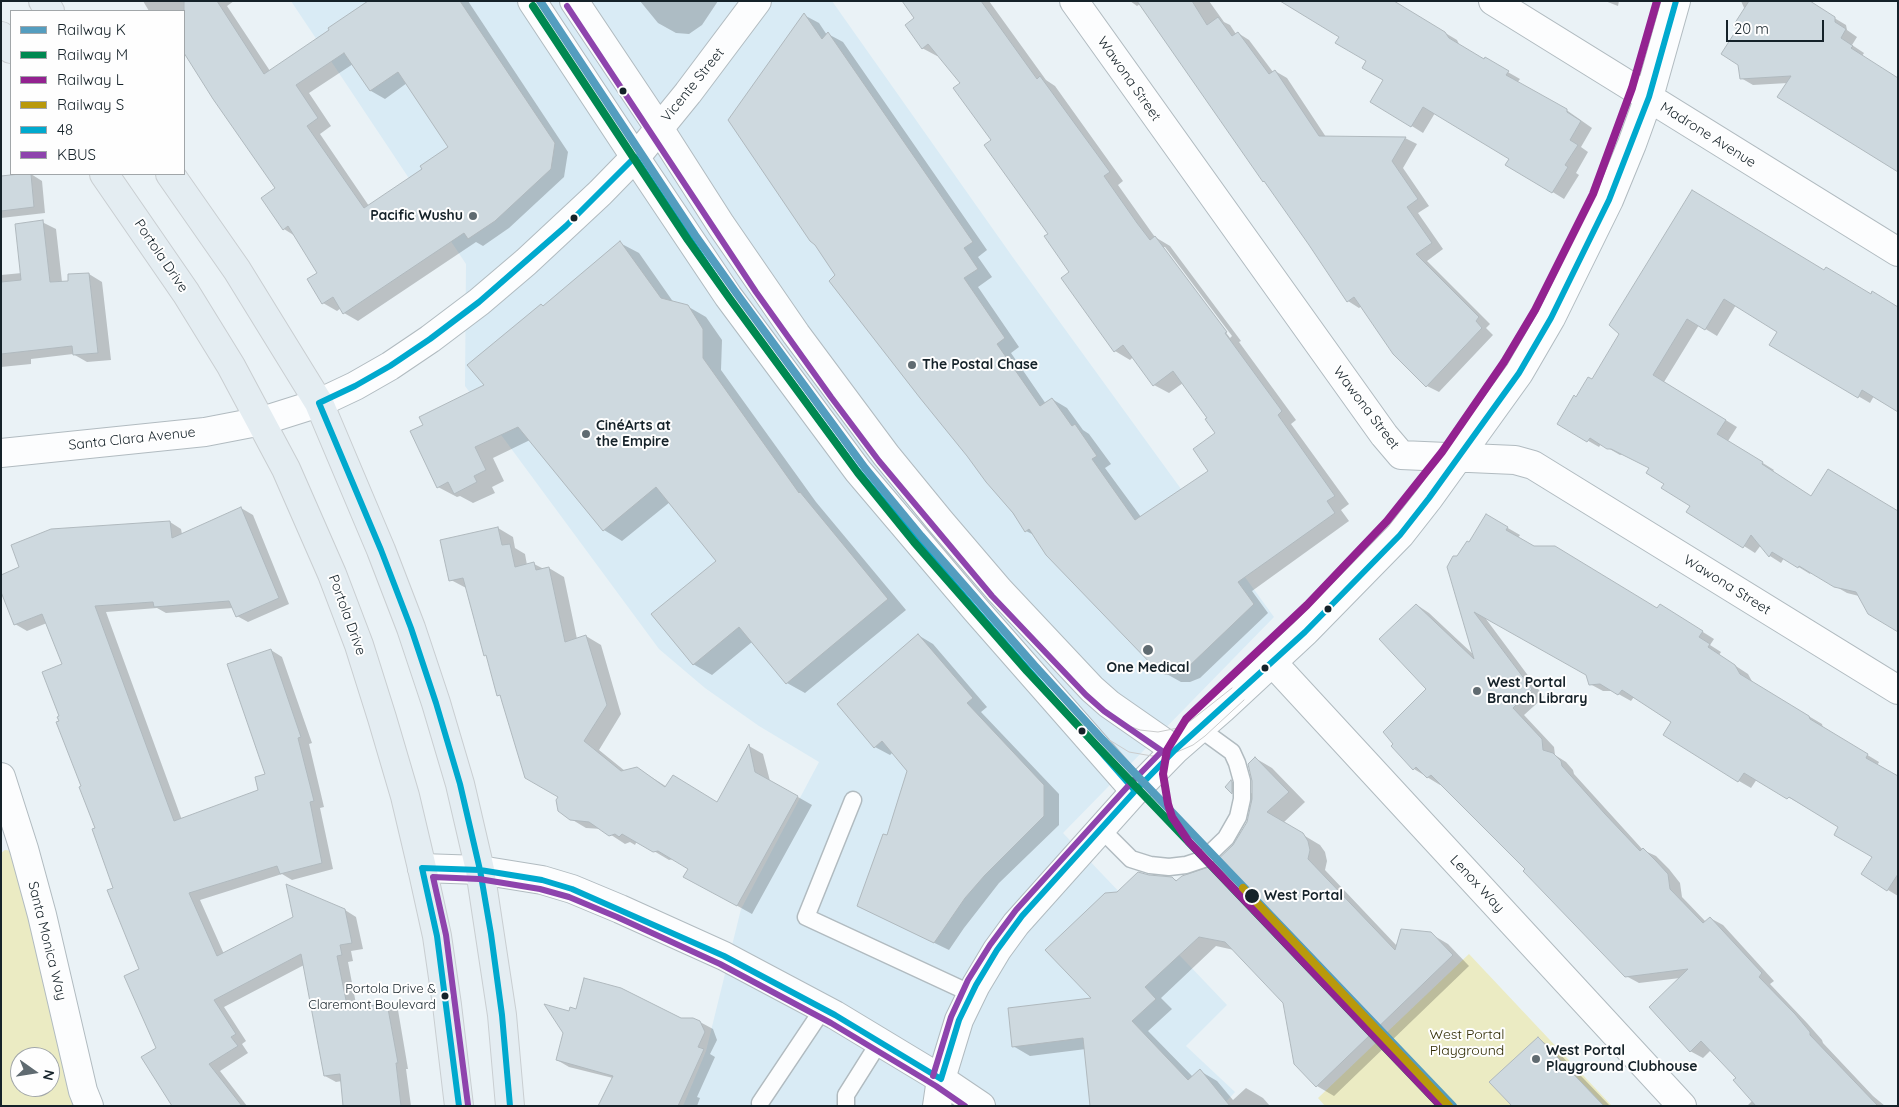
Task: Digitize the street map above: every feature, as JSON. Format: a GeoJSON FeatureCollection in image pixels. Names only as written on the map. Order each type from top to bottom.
{"type":"FeatureCollection","features":[{"type":"Feature","properties":{"kind":"main road"},"geometry":{"type":"LineString","coordinates":[[1,36],[10,48]]}},
{"type":"Feature","properties":{"kind":"main road","name":"Portola Drive"},"geometry":{"type":"LineString","coordinates":[[105,175],[186,293],[226,356],[262,421],[301,500],[332,574],[359,645],[405,796],[436,936],[450,1024],[460,1106]]}},
{"type":"Feature","properties":{"kind":"main road"},"geometry":{"type":"LineString","coordinates":[[171,175],[236,270],[319,403],[382,550],[411,628],[460,784],[480,870],[502,1015],[510,1106]]}},
{"type":"Feature","properties":{"kind":"street"},"geometry":{"type":"LineString","coordinates":[[532,1],[728,296],[858,471],[976,610],[1135,791]]}},
{"type":"Feature","properties":{"kind":"street"},"geometry":{"type":"LineString","coordinates":[[574,1],[721,225],[796,334],[868,431],[940,521],[1006,597],[1092,689],[1175,750]]}},
{"type":"Feature","properties":{"kind":"street","name":"Vicente Street"},"geometry":{"type":"LineString","coordinates":[[319,403],[355,386],[390,366],[430,339],[479,302],[566,226],[635,157],[720,53],[757,1]]}},
{"type":"Feature","properties":{"kind":"street","name":"Wawona Street"},"geometry":{"type":"LineString","coordinates":[[1074,1],[1384,436],[1401,455],[1515,460],[1533,465],[1898,690]]}},
{"type":"Feature","properties":{"kind":"street","name":"Madrone Avenue"},"geometry":{"type":"LineString","coordinates":[[1493,1],[1898,252]]}},
{"type":"Feature","properties":{"kind":"street"},"geometry":{"type":"LineString","coordinates":[[937,1106],[941,1079],[959,1020],[997,950],[1016,924],[1135,791],[1175,750],[1326,611],[1400,534],[1459,457],[1519,373],[1551,318],[1608,200],[1632,144],[1676,1]]}},
{"type":"Feature","properties":{"kind":"street","name":"Santa Clara Avenue"},"geometry":{"type":"LineString","coordinates":[[1,453],[205,432],[262,421],[319,403]]}},
{"type":"Feature","properties":{"kind":"street","name":"Lenox Way"},"geometry":{"type":"LineString","coordinates":[[1272,662],[1682,1106]]}},
{"type":"Feature","properties":{"kind":"street","name":"Santa Monica Way"},"geometry":{"type":"LineString","coordinates":[[1,777],[32,877],[83,1091],[89,1106]]}},
{"type":"Feature","properties":{"kind":"street"},"geometry":{"type":"LineString","coordinates":[[422,868],[480,870],[542,880],[572,889],[612,906],[724,956],[823,1009],[880,1041],[981,1106]]}},
{"type":"Feature","properties":{"kind":"lane"},"geometry":{"type":"LineString","coordinates":[[1101,829],[1131,859],[1150,865],[1169,867],[1186,865],[1204,858],[1226,838],[1238,817],[1242,799],[1242,781],[1232,752],[1199,728]]}},
{"type":"Feature","properties":{"kind":"lane"},"geometry":{"type":"LineString","coordinates":[[853,800],[806,917],[972,994]]}},
{"type":"Feature","properties":{"kind":"lane"},"geometry":{"type":"LineString","coordinates":[[760,1103],[823,1009]]}},
{"type":"Feature","properties":{"kind":"lane"},"geometry":{"type":"LineString","coordinates":[[846,1106],[846,1095],[880,1041]]}},
{"type":"Feature","properties":{"kind":"shaded area"},"geometry":{"type":"Polygon","coordinates":[[[291,1],[832,1],[1014,259],[1274,617],[1063,833],[1227,1005],[1186,1046],[1235,1092],[1222,1106],[683,1106],[706,1051],[741,909],[819,762],[759,726],[705,688],[659,649],[465,386],[466,264],[291,1]]]}},
{"type":"Feature","properties":{"kind":"green space"},"geometry":{"type":"Polygon","coordinates":[[[5,850],[13,851],[80,1106],[1,1106],[1,853],[5,850]]]}},
{"type":"Feature","properties":{"kind":"green space","name":"West Portal Playground"},"geometry":{"type":"Polygon","coordinates":[[[1469,954],[1612,1106],[1325,1106],[1318,1098],[1469,954]]]}},
{"type":"Feature","properties":{"kind":"building"},"geometry":{"type":"Polygon","coordinates":[[[184,1],[217,1],[264,74],[368,1],[460,1],[555,143],[551,169],[495,221],[468,239],[464,233],[343,314],[333,297],[322,304],[307,279],[317,273],[288,226],[283,230],[261,198],[275,188],[213,99],[185,55],[184,1]],[[344,53],[296,85],[318,118],[307,126],[364,208],[422,169],[420,166],[448,147],[398,72],[370,91],[344,53]]]}},
{"type":"Feature","properties":{"kind":"building"},"geometry":{"type":"Polygon","coordinates":[[[902,1],[981,1],[1037,79],[1040,76],[1110,172],[1104,176],[1137,223],[1150,240],[1155,236],[1227,332],[1225,333],[1282,411],[1278,415],[1335,496],[1327,501],[1335,513],[1238,582],[1254,604],[1185,670],[1175,674],[1165,674],[1156,669],[1046,555],[1029,529],[1025,532],[1013,513],[986,482],[829,281],[835,275],[728,120],[804,13],[822,39],[828,32],[973,242],[964,248],[978,269],[964,278],[1005,338],[997,344],[1040,406],[1052,398],[1072,426],[1075,424],[1097,456],[1092,459],[1135,520],[1208,471],[1193,449],[1215,433],[1205,419],[1207,418],[1173,371],[1153,386],[1123,345],[1114,352],[1061,278],[1069,272],[1044,236],[1048,234],[984,145],[991,140],[953,88],[960,83],[928,44],[922,49],[905,25],[914,18],[902,1]]]}},
{"type":"Feature","properties":{"kind":"building"},"geometry":{"type":"Polygon","coordinates":[[[1137,1],[1192,1],[1207,25],[1218,17],[1232,36],[1238,32],[1269,74],[1275,70],[1319,136],[1406,137],[1392,161],[1418,199],[1407,207],[1432,243],[1416,254],[1479,317],[1476,321],[1482,328],[1426,387],[1393,354],[1354,297],[1347,302],[1137,1]]]}},
{"type":"Feature","properties":{"kind":"building"},"geometry":{"type":"Polygon","coordinates":[[[1280,1],[1394,1],[1445,32],[1449,38],[1484,59],[1485,57],[1509,71],[1506,75],[1567,109],[1567,112],[1581,121],[1570,140],[1578,145],[1565,165],[1568,167],[1552,193],[1505,165],[1509,159],[1423,107],[1411,127],[1370,102],[1383,80],[1362,68],[1366,61],[1335,43],[1339,37],[1280,1]]]}},
{"type":"Feature","properties":{"kind":"building"},"geometry":{"type":"Polygon","coordinates":[[[1749,1],[1810,1],[1835,17],[1835,22],[1846,29],[1841,38],[1853,46],[1851,48],[1898,78],[1898,172],[1777,97],[1791,76],[1740,79],[1738,65],[1721,54],[1737,29],[1733,26],[1749,1]]]}},
{"type":"Feature","properties":{"kind":"building"},"geometry":{"type":"Polygon","coordinates":[[[31,175],[34,207],[1,211],[1,176],[31,175]]]}},
{"type":"Feature","properties":{"kind":"building"},"geometry":{"type":"Polygon","coordinates":[[[1692,190],[1824,270],[1826,267],[1871,294],[1872,291],[1898,307],[1898,412],[1862,390],[1858,398],[1769,345],[1777,332],[1724,299],[1705,330],[1687,319],[1653,375],[1726,420],[1717,434],[1763,462],[1762,464],[1811,496],[1828,469],[1898,511],[1898,632],[1868,614],[1856,592],[1834,587],[1772,552],[1769,557],[1751,535],[1743,548],[1686,512],[1690,506],[1661,488],[1664,484],[1646,473],[1649,468],[1611,449],[1607,449],[1590,438],[1587,442],[1557,424],[1574,395],[1576,397],[1588,377],[1592,379],[1619,334],[1609,325],[1692,190]]]}},
{"type":"Feature","properties":{"kind":"building"},"geometry":{"type":"Polygon","coordinates":[[[43,220],[50,282],[68,281],[68,274],[89,273],[98,353],[73,355],[72,346],[1,354],[1,282],[21,280],[15,224],[43,220]]]}},
{"type":"Feature","properties":{"kind":"building"},"geometry":{"type":"Polygon","coordinates":[[[620,241],[661,298],[688,305],[703,329],[703,358],[799,493],[888,599],[786,684],[739,627],[693,665],[651,614],[716,561],[656,487],[603,531],[518,427],[475,447],[486,470],[474,476],[477,482],[454,494],[448,482],[437,488],[410,431],[423,425],[419,417],[484,385],[467,365],[541,304],[543,306],[620,241]]]}},
{"type":"Feature","properties":{"kind":"building"},"geometry":{"type":"Polygon","coordinates":[[[241,507],[279,598],[236,617],[229,601],[154,607],[153,602],[95,606],[174,821],[258,790],[255,777],[265,774],[227,664],[271,649],[301,737],[298,738],[314,801],[310,802],[322,863],[280,874],[277,866],[189,893],[217,956],[293,917],[286,884],[345,909],[352,943],[340,945],[342,955],[337,956],[348,1010],[387,1003],[398,1063],[396,1063],[401,1106],[343,1106],[340,1074],[324,1076],[301,954],[214,1000],[236,1034],[231,1037],[238,1046],[209,1064],[242,1106],[172,1106],[141,1057],[156,1048],[124,976],[139,969],[107,890],[113,888],[92,829],[95,828],[79,787],[81,786],[56,722],[59,721],[57,717],[59,716],[42,672],[62,664],[42,614],[14,625],[1,592],[1,575],[19,567],[11,545],[51,529],[170,521],[172,538],[241,507]]]}},
{"type":"Feature","properties":{"kind":"building"},"geometry":{"type":"Polygon","coordinates":[[[1486,514],[1508,527],[1506,530],[1534,546],[1555,546],[1657,608],[1660,604],[1703,631],[1699,637],[1710,644],[1708,647],[1735,665],[1740,674],[1868,754],[1866,758],[1898,776],[1898,874],[1887,891],[1861,874],[1872,857],[1834,835],[1838,827],[1789,797],[1787,799],[1744,773],[1738,782],[1663,735],[1671,722],[1622,690],[1618,695],[1600,684],[1589,685],[1586,675],[1474,612],[1532,689],[1513,708],[1542,739],[1543,750],[1553,753],[1561,761],[1562,766],[1640,851],[1643,848],[1656,861],[1668,874],[1670,889],[1703,923],[1710,917],[1762,973],[1759,977],[1795,1014],[1810,1032],[1810,1035],[1878,1106],[1756,1106],[1733,1080],[1736,1078],[1701,1041],[1690,1052],[1649,1007],[1688,969],[1625,977],[1523,871],[1525,869],[1431,775],[1427,778],[1416,767],[1413,770],[1391,746],[1393,744],[1383,732],[1426,689],[1379,639],[1416,604],[1474,659],[1447,567],[1453,556],[1457,556],[1467,541],[1469,542],[1486,514]]]}},
{"type":"Feature","properties":{"kind":"building"},"geometry":{"type":"Polygon","coordinates":[[[498,527],[502,545],[510,544],[515,567],[534,562],[536,570],[549,567],[565,642],[586,635],[607,705],[584,741],[621,771],[637,767],[665,787],[673,775],[717,802],[749,744],[755,772],[798,796],[737,906],[683,877],[688,869],[658,851],[653,852],[622,834],[619,837],[615,834],[609,836],[589,822],[570,820],[558,811],[556,800],[558,797],[525,778],[500,695],[497,696],[486,655],[484,656],[463,578],[449,581],[440,540],[498,527]]]}},
{"type":"Feature","properties":{"kind":"building"},"geometry":{"type":"Polygon","coordinates":[[[918,634],[973,698],[967,703],[1044,785],[1044,816],[985,875],[965,898],[934,943],[857,906],[883,834],[887,835],[907,771],[882,741],[874,748],[837,704],[918,634]]]}},
{"type":"Feature","properties":{"kind":"building"},"geometry":{"type":"Polygon","coordinates":[[[1255,757],[1289,792],[1267,812],[1303,833],[1308,841],[1310,850],[1308,859],[1395,950],[1401,929],[1431,932],[1453,955],[1316,1087],[1294,1064],[1283,1003],[1225,942],[1199,937],[1145,987],[1156,999],[1132,1021],[1188,1080],[1200,1069],[1230,1106],[1090,1106],[1083,1038],[1012,1047],[1008,1008],[1091,998],[1045,950],[1105,893],[1117,892],[1138,872],[1172,877],[1176,881],[1182,876],[1211,866],[1233,845],[1247,822],[1252,799],[1252,781],[1248,764],[1255,757]]]}},
{"type":"Feature","properties":{"kind":"building"},"geometry":{"type":"Polygon","coordinates":[[[1231,780],[1232,782],[1232,794],[1225,787],[1231,780]]]}},
{"type":"Feature","properties":{"kind":"building"},"geometry":{"type":"Polygon","coordinates":[[[584,978],[621,988],[681,1018],[693,1018],[700,1021],[705,1032],[698,1047],[704,1049],[678,1106],[598,1106],[613,1076],[556,1060],[563,1033],[544,1004],[569,1011],[570,1007],[576,1009],[584,978]]]}},
{"type":"Feature","properties":{"kind":"building","name":"West Portal Playground Clubhouse"},"geometry":{"type":"Polygon","coordinates":[[[1538,1037],[1604,1106],[1512,1106],[1489,1082],[1538,1037]]]}},
{"type":"Feature","properties":{"kind":"tram line"},"geometry":{"type":"LineString","coordinates":[[1078,688],[1118,722],[1140,730],[1158,732],[1178,728],[1189,722],[1232,688]]}},
{"type":"Feature","properties":{"kind":"tram line"},"geometry":{"type":"LineString","coordinates":[[1086,721],[1103,736],[1129,752],[1152,756],[1170,755],[1193,745],[1244,700]]}},
{"type":"Feature","properties":{"kind":"rail line","name":"K"},"geometry":{"type":"LineString","coordinates":[[540,1],[695,235],[737,294],[865,468],[921,536],[1101,738],[1453,1106]]}},
{"type":"Feature","properties":{"kind":"rail line","name":"L"},"geometry":{"type":"LineString","coordinates":[[1441,1106],[1189,842],[1172,817],[1168,804],[1163,774],[1167,750],[1186,719],[1307,605],[1387,521],[1442,452],[1504,362],[1535,310],[1593,194],[1632,88],[1657,1]]}},
{"type":"Feature","properties":{"kind":"rail line","name":"M"},"geometry":{"type":"LineString","coordinates":[[533,6],[688,240],[858,473],[914,542],[1027,671],[1095,744],[1441,1106]]}},
{"type":"Feature","properties":{"kind":"rail line","name":"S"},"geometry":{"type":"LineString","coordinates":[[1243,888],[1449,1106]]}},
{"type":"Feature","properties":{"kind":"transit line","name":"48"},"geometry":{"type":"LineString","coordinates":[[459,1106],[437,936],[422,868],[480,870],[542,880],[572,889],[724,956],[835,1015],[941,1079],[959,1020],[976,985],[997,950],[1022,916],[1135,791],[1175,750],[1305,632],[1400,535],[1519,373],[1551,318],[1609,200],[1649,97],[1676,1]]}},
{"type":"Feature","properties":{"kind":"transit line","name":"KBUS"},"geometry":{"type":"LineString","coordinates":[[567,6],[756,292],[879,461],[992,596],[1086,695],[1104,711],[1162,751],[1016,910],[990,945],[968,980],[951,1017],[933,1076]]}},
{"type":"Feature","properties":{"kind":"transit line","name":"48"},"geometry":{"type":"LineString","coordinates":[[510,1106],[502,1015],[491,934],[480,870],[460,784],[411,628],[381,550],[319,403],[355,386],[390,366],[479,302],[566,226],[635,157],[728,296],[858,471],[976,610],[1135,791]]}},
{"type":"Feature","properties":{"kind":"transit line","name":"KBUS"},"geometry":{"type":"LineString","coordinates":[[468,1105],[446,935],[433,877],[479,879],[540,889],[569,897],[617,917],[720,964],[831,1023],[936,1086],[965,1106]]}},
{"type":"Feature","properties":{"kind":"place","name":"Pacific Wushu"},"geometry":{"type":"Point","coordinates":[473,216]}},
{"type":"Feature","properties":{"kind":"place","name":"The Postal Chase"},"geometry":{"type":"Point","coordinates":[912,365]}},
{"type":"Feature","properties":{"kind":"place","name":"CinéArts at the Empire"},"geometry":{"type":"Point","coordinates":[586,434]}},
{"type":"Feature","properties":{"kind":"place","name":"One Medical"},"geometry":{"type":"Point","coordinates":[1148,650]}},
{"type":"Feature","properties":{"kind":"place","name":"West Portal Branch Library"},"geometry":{"type":"Point","coordinates":[1477,691]}},
{"type":"Feature","properties":{"kind":"place","name":"West Portal"},"geometry":{"type":"Point","coordinates":[1252,896]}},
{"type":"Feature","properties":{"kind":"place","name":"Portola Drive & Claremont Boulevard"},"geometry":{"type":"Point","coordinates":[445,996]}},
{"type":"Feature","properties":{"kind":"place","name":"West Portal Playground Clubhouse"},"geometry":{"type":"Point","coordinates":[1536,1059]}}]}
